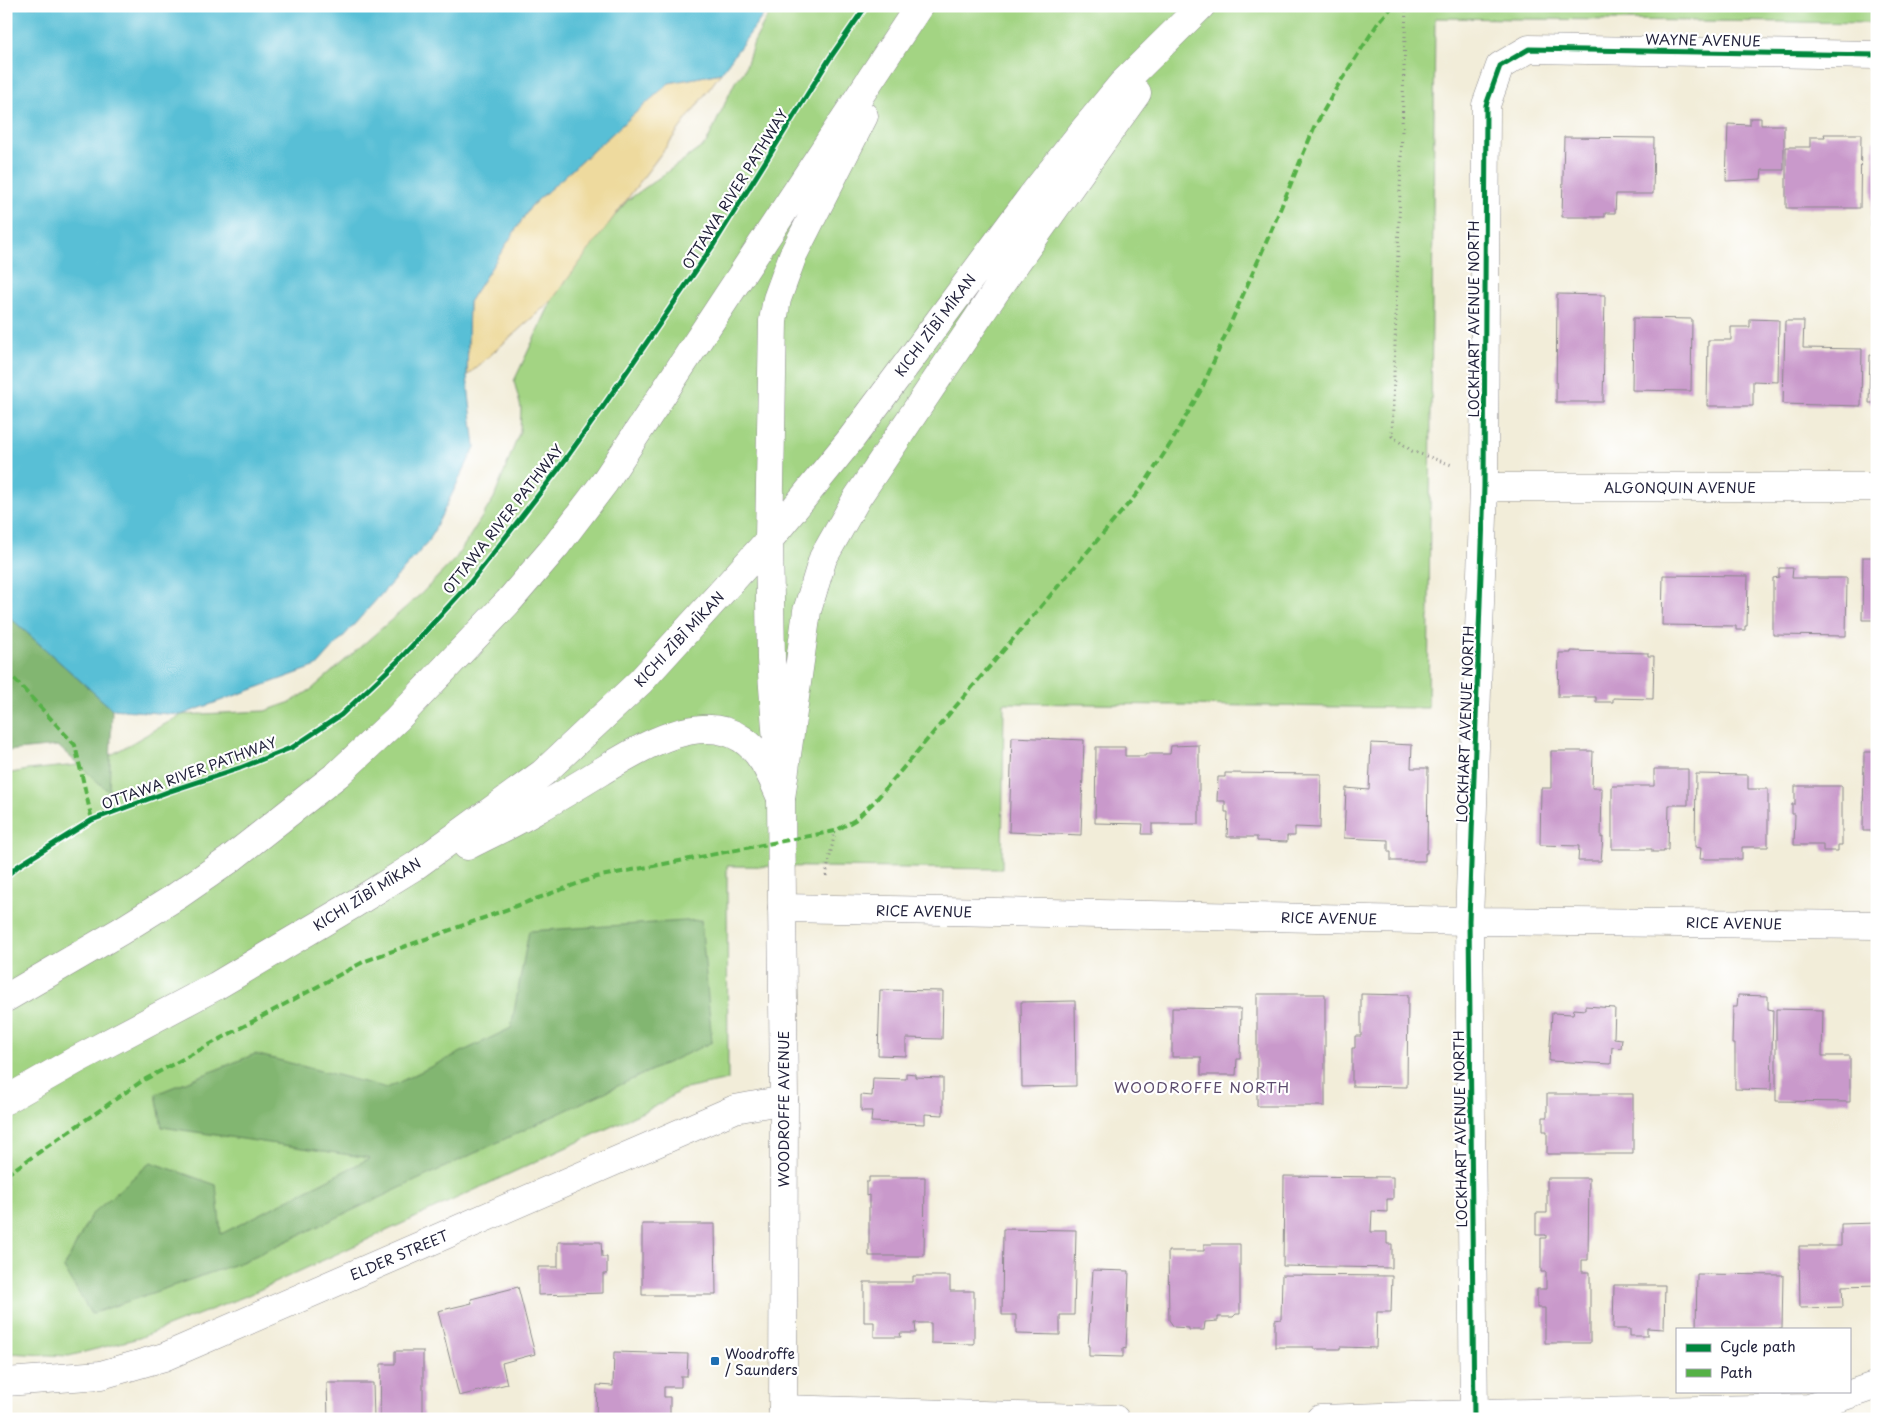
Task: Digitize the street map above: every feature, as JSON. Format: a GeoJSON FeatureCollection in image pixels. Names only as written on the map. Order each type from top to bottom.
{"type":"FeatureCollection","features":[{"type":"Feature","properties":{"kind":"main road"},"geometry":{"type":"LineString","coordinates":[[781,798],[771,659],[769,540],[773,321],[777,299],[793,255],[920,6]]}},
{"type":"Feature","properties":{"kind":"main road"},"geometry":{"type":"LineString","coordinates":[[6,998],[121,932],[229,860],[338,774],[397,719],[488,623],[556,546],[604,484],[920,6]]}},
{"type":"Feature","properties":{"kind":"main road"},"geometry":{"type":"LineString","coordinates":[[781,798],[806,611],[823,558],[857,498],[998,288],[1195,12]]}},
{"type":"Feature","properties":{"kind":"main road","name":"KICHI ZĪBĪ MĪKAN"},"geometry":{"type":"LineString","coordinates":[[6,1100],[76,1060],[216,986],[354,904],[415,866],[543,773],[640,682],[769,540],[851,439],[1031,197],[1083,131],[1122,84],[1195,12]]}},
{"type":"Feature","properties":{"kind":"main road","name":"LOCKHART AVENUE NORTH"},"geometry":{"type":"LineString","coordinates":[[1474,1416],[1469,921],[1484,482],[1486,105],[1500,66],[1529,49]]}},
{"type":"Feature","properties":{"kind":"main road","name":"WAYNE AVENUE"},"geometry":{"type":"LineString","coordinates":[[1529,49],[1877,54]]}},
{"type":"Feature","properties":{"kind":"main road","name":"ALGONQUIN AVENUE"},"geometry":{"type":"LineString","coordinates":[[1484,482],[1877,487]]}},
{"type":"Feature","properties":{"kind":"main road"},"geometry":{"type":"LineString","coordinates":[[354,904],[535,811],[623,758],[670,735],[690,730],[709,729],[726,732],[740,738],[752,747],[764,762],[781,798]]}},
{"type":"Feature","properties":{"kind":"main road","name":"WOODROFFE AVENUE"},"geometry":{"type":"LineString","coordinates":[[781,798],[784,1100],[783,1414]]}},
{"type":"Feature","properties":{"kind":"main road","name":"RICE AVENUE"},"geometry":{"type":"LineString","coordinates":[[782,908],[1469,921],[1877,925]]}},
{"type":"Feature","properties":{"kind":"main road","name":"ELDER STREET"},"geometry":{"type":"LineString","coordinates":[[6,1382],[101,1375],[164,1357],[735,1109],[784,1100]]}},
{"type":"Feature","properties":{"kind":"main road"},"geometry":{"type":"LineString","coordinates":[[1320,1419],[1809,1408],[1877,1385]]}},
{"type":"Feature","properties":{"kind":"main road"},"geometry":{"type":"LineString","coordinates":[[783,1414],[1115,1419]]}},
{"type":"Feature","properties":{"kind":"path"},"geometry":{"type":"LineString","coordinates":[[1406,6],[1392,436],[1412,451],[1484,482]]}},
{"type":"Feature","properties":{"kind":"path"},"geometry":{"type":"LineString","coordinates":[[825,880],[835,831]]}},
{"type":"Feature","properties":{"kind":"green space"},"geometry":{"type":"Polygon","coordinates":[[[773,6],[1877,6],[1877,23],[1435,18],[1428,708],[1004,703],[1002,869],[727,866],[728,1080],[681,1090],[660,1104],[246,1296],[139,1338],[69,1356],[6,1353],[6,774],[97,763],[181,715],[265,711],[291,702],[312,689],[421,594],[456,558],[494,498],[520,431],[521,408],[514,381],[563,277],[628,200],[706,144],[735,82],[744,72],[754,42],[773,6]]]}},
{"type":"Feature","properties":{"kind":"green space"},"geometry":{"type":"Polygon","coordinates":[[[6,614],[112,709],[109,792],[58,746],[6,751],[6,614]]]}},
{"type":"Feature","properties":{"kind":"green space"},"geometry":{"type":"Polygon","coordinates":[[[701,920],[712,1042],[242,1262],[91,1314],[64,1268],[91,1215],[151,1162],[216,1185],[221,1234],[370,1158],[162,1127],[156,1094],[255,1054],[387,1088],[511,1028],[529,931],[701,920]]]}},
{"type":"Feature","properties":{"kind":"sand"},"geometry":{"type":"Polygon","coordinates":[[[721,73],[552,300],[467,376],[469,302],[531,206],[669,83],[721,73]]]}},
{"type":"Feature","properties":{"kind":"water"},"geometry":{"type":"Polygon","coordinates":[[[6,6],[770,6],[721,73],[669,83],[531,206],[469,302],[467,376],[475,447],[429,541],[317,666],[181,715],[112,709],[6,614],[6,6]]]}},
{"type":"Feature","properties":{"kind":"building"},"geometry":{"type":"Polygon","coordinates":[[[1750,118],[1761,118],[1761,125],[1784,125],[1784,170],[1762,170],[1761,179],[1726,181],[1728,124],[1750,125],[1750,118]]]}},
{"type":"Feature","properties":{"kind":"building"},"geometry":{"type":"Polygon","coordinates":[[[1824,134],[1861,134],[1860,208],[1786,208],[1786,147],[1810,147],[1810,137],[1825,137],[1824,134]]]}},
{"type":"Feature","properties":{"kind":"building"},"geometry":{"type":"Polygon","coordinates":[[[1564,137],[1654,138],[1653,194],[1616,194],[1615,213],[1605,213],[1605,217],[1562,217],[1564,137]]]}},
{"type":"Feature","properties":{"kind":"building"},"geometry":{"type":"Polygon","coordinates":[[[1874,140],[1877,141],[1877,226],[1871,226],[1874,140]]]}},
{"type":"Feature","properties":{"kind":"building"},"geometry":{"type":"Polygon","coordinates":[[[1557,294],[1605,295],[1603,402],[1556,402],[1557,294]]]}},
{"type":"Feature","properties":{"kind":"building"},"geometry":{"type":"Polygon","coordinates":[[[1633,318],[1692,319],[1691,391],[1632,390],[1633,318]]]}},
{"type":"Feature","properties":{"kind":"building"},"geometry":{"type":"Polygon","coordinates":[[[1750,319],[1779,320],[1778,382],[1753,381],[1753,406],[1707,406],[1708,340],[1731,340],[1731,327],[1750,327],[1750,319]]]}},
{"type":"Feature","properties":{"kind":"building"},"geometry":{"type":"Polygon","coordinates":[[[1785,321],[1804,321],[1803,348],[1862,349],[1861,406],[1783,404],[1785,321]]]}},
{"type":"Feature","properties":{"kind":"building"},"geometry":{"type":"Polygon","coordinates":[[[1870,355],[1877,355],[1877,403],[1869,403],[1870,355]]]}},
{"type":"Feature","properties":{"kind":"building"},"geometry":{"type":"Polygon","coordinates":[[[1863,557],[1877,557],[1877,620],[1862,620],[1863,557]]]}},
{"type":"Feature","properties":{"kind":"building"},"geometry":{"type":"Polygon","coordinates":[[[1779,568],[1793,568],[1792,578],[1847,578],[1846,636],[1773,635],[1773,578],[1779,577],[1779,568]]]}},
{"type":"Feature","properties":{"kind":"building"},"geometry":{"type":"Polygon","coordinates":[[[1663,575],[1748,576],[1747,626],[1745,626],[1745,630],[1736,630],[1736,626],[1662,625],[1663,575]]]}},
{"type":"Feature","properties":{"kind":"building"},"geometry":{"type":"Polygon","coordinates":[[[1571,651],[1648,653],[1648,656],[1654,656],[1653,699],[1613,698],[1613,702],[1596,702],[1596,697],[1558,697],[1559,653],[1571,653],[1571,651]]]}},
{"type":"Feature","properties":{"kind":"building"},"geometry":{"type":"Polygon","coordinates":[[[1012,737],[1084,740],[1081,835],[1009,832],[1012,737]]]}},
{"type":"Feature","properties":{"kind":"building"},"geometry":{"type":"Polygon","coordinates":[[[1371,743],[1412,745],[1411,768],[1428,768],[1427,853],[1425,853],[1425,861],[1391,861],[1391,852],[1388,852],[1388,840],[1344,838],[1346,788],[1369,790],[1371,743]]]}},
{"type":"Feature","properties":{"kind":"building"},"geometry":{"type":"Polygon","coordinates":[[[1199,745],[1199,824],[1152,824],[1152,834],[1142,834],[1143,824],[1095,823],[1096,747],[1125,747],[1125,756],[1145,756],[1146,754],[1170,754],[1171,746],[1199,745]]]}},
{"type":"Feature","properties":{"kind":"building"},"geometry":{"type":"Polygon","coordinates":[[[1551,751],[1593,751],[1592,788],[1602,788],[1601,838],[1603,837],[1601,861],[1578,861],[1579,846],[1540,845],[1541,788],[1551,788],[1551,751]]]}},
{"type":"Feature","properties":{"kind":"building"},"geometry":{"type":"Polygon","coordinates":[[[1864,752],[1877,752],[1877,831],[1863,831],[1864,752]]]}},
{"type":"Feature","properties":{"kind":"building"},"geometry":{"type":"Polygon","coordinates":[[[1654,769],[1688,769],[1688,805],[1669,805],[1668,850],[1652,852],[1652,849],[1612,849],[1612,786],[1654,786],[1654,769]]]}},
{"type":"Feature","properties":{"kind":"building"},"geometry":{"type":"Polygon","coordinates":[[[1225,773],[1321,774],[1320,828],[1295,827],[1295,836],[1287,836],[1287,842],[1257,841],[1257,837],[1227,837],[1228,812],[1225,812],[1225,801],[1217,801],[1218,777],[1225,777],[1225,773]]]}},
{"type":"Feature","properties":{"kind":"building"},"geometry":{"type":"Polygon","coordinates":[[[1696,774],[1748,775],[1748,789],[1768,789],[1768,847],[1742,847],[1742,859],[1700,859],[1701,848],[1695,847],[1696,774]]]}},
{"type":"Feature","properties":{"kind":"building"},"geometry":{"type":"Polygon","coordinates":[[[1795,786],[1842,786],[1842,845],[1838,845],[1838,851],[1823,851],[1823,845],[1794,845],[1795,814],[1792,814],[1792,804],[1795,804],[1795,786]]]}},
{"type":"Feature","properties":{"kind":"building"},"geometry":{"type":"Polygon","coordinates":[[[880,990],[943,991],[942,1039],[906,1038],[906,1056],[878,1055],[880,990]]]}},
{"type":"Feature","properties":{"kind":"building"},"geometry":{"type":"Polygon","coordinates":[[[1257,994],[1325,994],[1325,1106],[1257,1106],[1257,994]]]}},
{"type":"Feature","properties":{"kind":"building"},"geometry":{"type":"Polygon","coordinates":[[[1361,994],[1408,995],[1407,1087],[1352,1086],[1352,1048],[1355,1048],[1355,1036],[1361,1036],[1361,994]]]}},
{"type":"Feature","properties":{"kind":"building"},"geometry":{"type":"Polygon","coordinates":[[[1738,995],[1768,996],[1768,1009],[1773,1010],[1771,1090],[1735,1089],[1735,1044],[1732,1044],[1733,1007],[1737,1007],[1738,995]]]}},
{"type":"Feature","properties":{"kind":"building"},"geometry":{"type":"Polygon","coordinates":[[[1075,1001],[1076,1086],[1022,1087],[1021,1002],[1075,1001]]]}},
{"type":"Feature","properties":{"kind":"building"},"geometry":{"type":"Polygon","coordinates":[[[1585,1006],[1615,1008],[1614,1038],[1622,1039],[1621,1048],[1612,1047],[1611,1064],[1549,1061],[1552,1013],[1573,1014],[1574,1009],[1585,1010],[1585,1006]]]}},
{"type":"Feature","properties":{"kind":"building"},"geometry":{"type":"Polygon","coordinates":[[[1172,1008],[1241,1009],[1240,1059],[1237,1059],[1236,1075],[1201,1075],[1201,1057],[1172,1057],[1172,1008]]]}},
{"type":"Feature","properties":{"kind":"building"},"geometry":{"type":"Polygon","coordinates":[[[1776,1009],[1823,1010],[1822,1056],[1850,1056],[1850,1102],[1776,1101],[1776,1009]]]}},
{"type":"Feature","properties":{"kind":"building"},"geometry":{"type":"Polygon","coordinates":[[[906,1073],[915,1074],[915,1077],[943,1078],[943,1115],[925,1114],[925,1124],[871,1122],[872,1111],[861,1111],[861,1095],[872,1096],[873,1078],[906,1079],[906,1073]]]}},
{"type":"Feature","properties":{"kind":"building"},"geometry":{"type":"Polygon","coordinates":[[[1547,1094],[1633,1094],[1633,1154],[1547,1154],[1547,1131],[1543,1131],[1543,1117],[1547,1117],[1547,1094]]]}},
{"type":"Feature","properties":{"kind":"building"},"geometry":{"type":"Polygon","coordinates":[[[1284,1176],[1393,1177],[1393,1199],[1387,1199],[1387,1212],[1372,1211],[1371,1232],[1387,1232],[1387,1244],[1392,1244],[1392,1268],[1283,1266],[1284,1176]]]}},
{"type":"Feature","properties":{"kind":"building"},"geometry":{"type":"Polygon","coordinates":[[[869,1177],[925,1177],[924,1256],[869,1256],[869,1195],[866,1196],[866,1182],[869,1182],[869,1177]]]}},
{"type":"Feature","properties":{"kind":"building"},"geometry":{"type":"Polygon","coordinates":[[[1547,1178],[1589,1178],[1588,1260],[1582,1260],[1582,1272],[1590,1272],[1590,1343],[1545,1343],[1545,1308],[1537,1308],[1537,1289],[1546,1289],[1546,1272],[1541,1272],[1541,1238],[1546,1238],[1546,1235],[1536,1235],[1536,1213],[1547,1213],[1547,1178]]]}},
{"type":"Feature","properties":{"kind":"building"},"geometry":{"type":"Polygon","coordinates":[[[1877,1223],[1877,1285],[1842,1286],[1843,1307],[1800,1308],[1799,1246],[1841,1246],[1841,1224],[1877,1223]]]}},
{"type":"Feature","properties":{"kind":"building"},"geometry":{"type":"Polygon","coordinates":[[[642,1224],[715,1224],[716,1295],[642,1295],[642,1224]]]}},
{"type":"Feature","properties":{"kind":"building"},"geometry":{"type":"Polygon","coordinates":[[[1003,1229],[1076,1230],[1074,1315],[1060,1315],[1060,1335],[1016,1334],[1016,1315],[1002,1315],[1003,1229]]]}},
{"type":"Feature","properties":{"kind":"building"},"geometry":{"type":"Polygon","coordinates":[[[558,1242],[601,1242],[602,1257],[607,1257],[607,1274],[603,1274],[603,1293],[538,1295],[538,1267],[558,1267],[558,1242]]]}},
{"type":"Feature","properties":{"kind":"building"},"geometry":{"type":"Polygon","coordinates":[[[1204,1244],[1240,1244],[1240,1314],[1236,1314],[1233,1317],[1218,1317],[1218,1321],[1205,1322],[1204,1330],[1174,1327],[1169,1320],[1168,1251],[1204,1251],[1204,1244]]]}},
{"type":"Feature","properties":{"kind":"building"},"geometry":{"type":"Polygon","coordinates":[[[1093,1270],[1129,1271],[1126,1349],[1123,1348],[1123,1357],[1089,1356],[1093,1270]]]}},
{"type":"Feature","properties":{"kind":"building"},"geometry":{"type":"Polygon","coordinates":[[[1697,1274],[1783,1275],[1782,1328],[1696,1328],[1697,1274]]]}},
{"type":"Feature","properties":{"kind":"building"},"geometry":{"type":"Polygon","coordinates":[[[1282,1275],[1392,1276],[1391,1312],[1377,1312],[1376,1348],[1340,1347],[1340,1349],[1314,1349],[1314,1347],[1275,1347],[1275,1320],[1281,1319],[1282,1275]]]}},
{"type":"Feature","properties":{"kind":"building"},"geometry":{"type":"Polygon","coordinates":[[[913,1276],[950,1276],[950,1291],[974,1291],[974,1344],[931,1343],[931,1323],[915,1323],[916,1333],[900,1333],[901,1337],[874,1337],[874,1322],[864,1322],[864,1282],[913,1282],[913,1276]]]}},
{"type":"Feature","properties":{"kind":"building"},"geometry":{"type":"Polygon","coordinates":[[[1614,1285],[1665,1285],[1664,1329],[1647,1328],[1647,1336],[1630,1336],[1630,1329],[1613,1329],[1614,1285]]]}},
{"type":"Feature","properties":{"kind":"building"},"geometry":{"type":"Polygon","coordinates":[[[518,1287],[535,1354],[502,1363],[507,1384],[459,1396],[438,1311],[472,1303],[471,1299],[518,1287]]]}},
{"type":"Feature","properties":{"kind":"building"},"geometry":{"type":"Polygon","coordinates":[[[395,1351],[423,1351],[423,1419],[380,1419],[381,1364],[395,1364],[395,1351]]]}},
{"type":"Feature","properties":{"kind":"building"},"geometry":{"type":"Polygon","coordinates":[[[614,1352],[688,1354],[687,1376],[681,1376],[681,1387],[664,1387],[664,1397],[670,1397],[670,1419],[596,1418],[597,1385],[613,1386],[614,1352]]]}},
{"type":"Feature","properties":{"kind":"building"},"geometry":{"type":"Polygon","coordinates":[[[327,1383],[373,1383],[374,1419],[328,1419],[327,1383]]]}},
{"type":"Feature","properties":{"kind":"marked path"},"geometry":{"type":"LineString","coordinates":[[6,1175],[142,1081],[365,961],[596,877],[835,831],[855,820],[875,801],[1141,489],[1171,443],[1202,388],[1314,128],[1337,87],[1378,23],[1393,6]]}},
{"type":"Feature","properties":{"kind":"marked path"},"geometry":{"type":"LineString","coordinates":[[6,670],[75,745],[92,820]]}},
{"type":"Feature","properties":{"kind":"cycle path","name":"OTTAWA RIVER PATHWAY"},"geometry":{"type":"LineString","coordinates":[[6,876],[18,866],[92,820],[170,791],[240,768],[293,747],[341,715],[399,660],[470,583],[557,471],[602,408],[714,244],[830,58],[866,6]]}},
{"type":"Feature","properties":{"kind":"cycle path"},"geometry":{"type":"LineString","coordinates":[[1474,1419],[1469,921],[1484,487],[1486,105],[1500,66],[1529,49],[1877,55]]}},
{"type":"Feature","properties":{"kind":"place","name":"Woodroffe / Saunders"},"geometry":{"type":"Point","coordinates":[715,1361]}},
{"type":"Feature","properties":{"kind":"district","name":"WOODROFFE NORTH"},"geometry":{"type":"Point","coordinates":[1202,1086]}}]}
